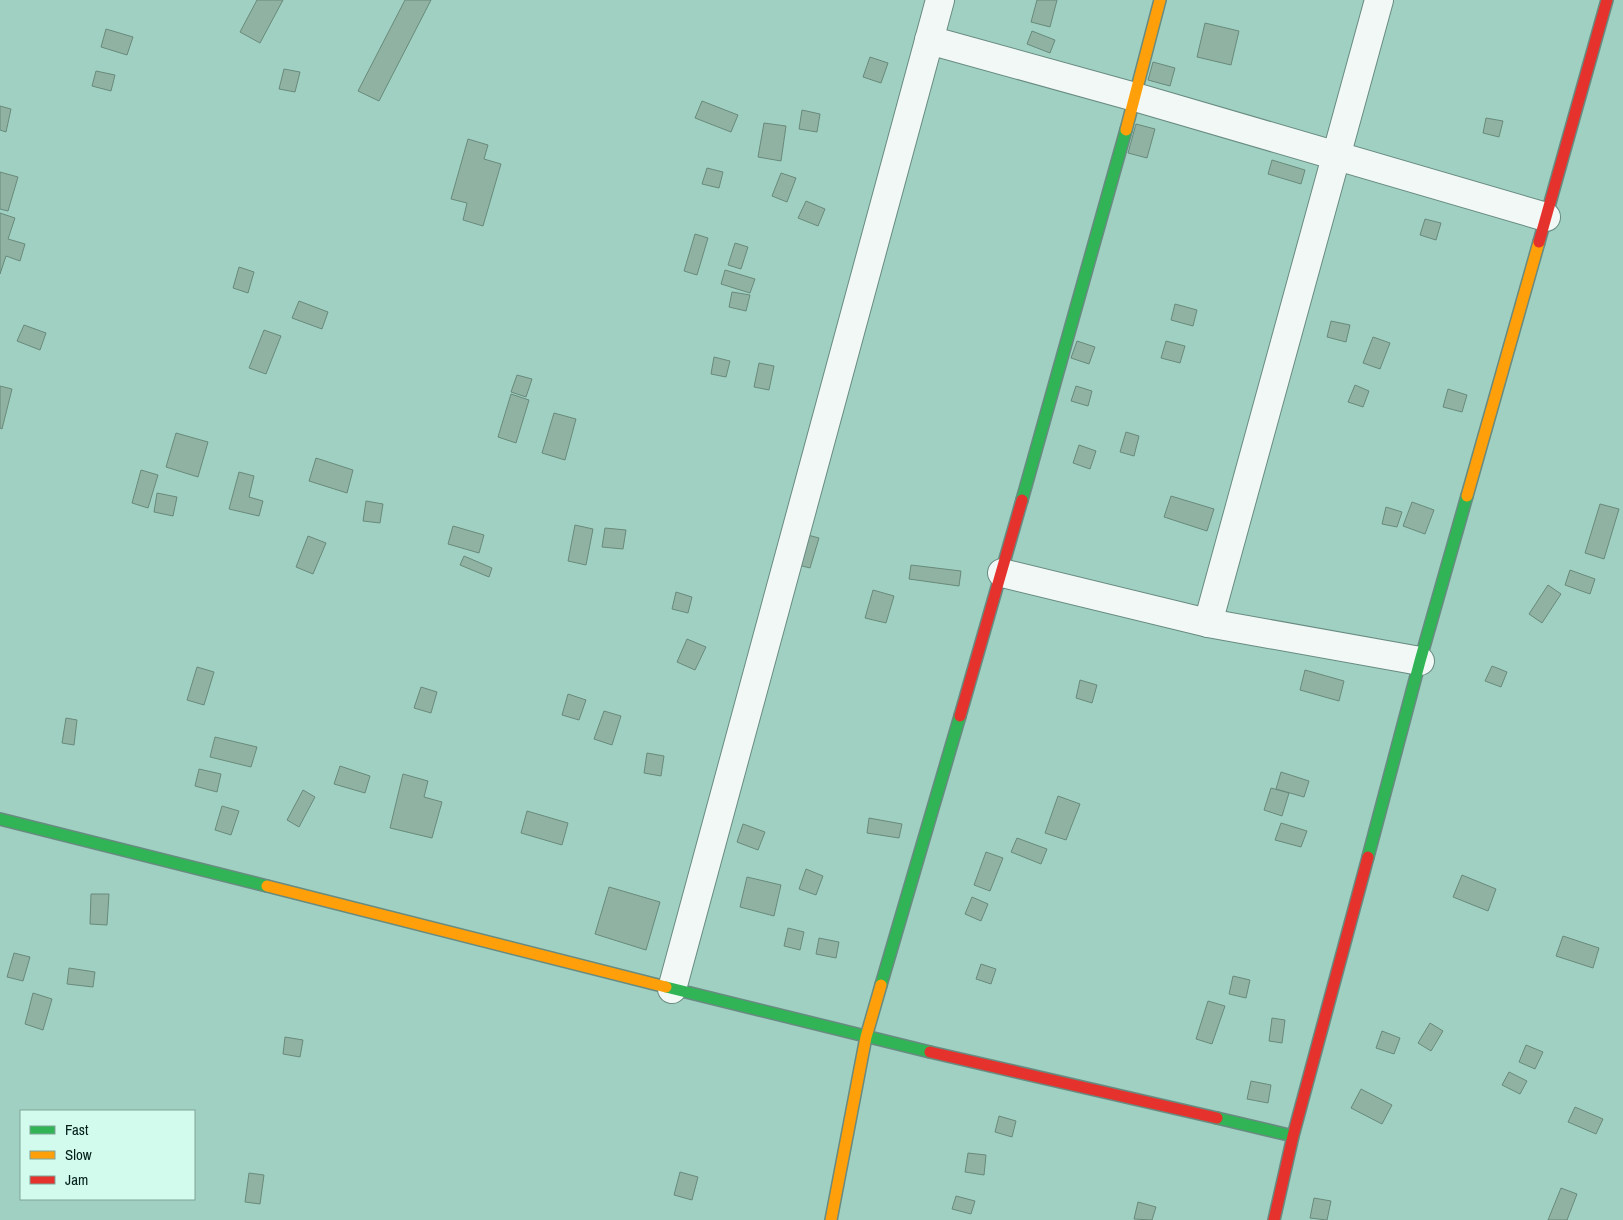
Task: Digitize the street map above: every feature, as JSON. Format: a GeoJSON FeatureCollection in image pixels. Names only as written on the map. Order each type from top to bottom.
{"type":"FeatureCollection","features":[{"type":"Feature","properties":{"kind":"street"},"geometry":{"type":"LineString","coordinates":[[672,989],[940,0]]}},
{"type":"Feature","properties":{"kind":"street"},"geometry":{"type":"LineString","coordinates":[[831,1220],[866,1037],[1002,573],[1135,98],[1160,0]]}},
{"type":"Feature","properties":{"kind":"street"},"geometry":{"type":"LineString","coordinates":[[1208,623],[1380,0]]}},
{"type":"Feature","properties":{"kind":"street"},"geometry":{"type":"LineString","coordinates":[[1274,1220],[1293,1136],[1420,661],[1607,0]]}},
{"type":"Feature","properties":{"kind":"street"},"geometry":{"type":"LineString","coordinates":[[929,40],[1546,217]]}},
{"type":"Feature","properties":{"kind":"street"},"geometry":{"type":"LineString","coordinates":[[1002,573],[1208,623],[1420,661]]}},
{"type":"Feature","properties":{"kind":"street"},"geometry":{"type":"LineString","coordinates":[[1,824],[866,1037],[1293,1136]]}},
{"type":"Feature","properties":{"kind":"building"},"geometry":{"type":"Polygon","coordinates":[[[257,0],[283,0],[260,43],[240,32],[257,0]]]}},
{"type":"Feature","properties":{"kind":"building"},"geometry":{"type":"Polygon","coordinates":[[[405,0],[431,0],[379,101],[358,91],[405,0]]]}},
{"type":"Feature","properties":{"kind":"building"},"geometry":{"type":"Polygon","coordinates":[[[1037,0],[1057,0],[1050,27],[1031,22],[1037,0]]]}},
{"type":"Feature","properties":{"kind":"building"},"geometry":{"type":"Polygon","coordinates":[[[1205,23],[1239,31],[1231,65],[1197,57],[1205,23]]]}},
{"type":"Feature","properties":{"kind":"building"},"geometry":{"type":"Polygon","coordinates":[[[106,29],[133,37],[127,55],[101,47],[106,29]]]}},
{"type":"Feature","properties":{"kind":"building"},"geometry":{"type":"Polygon","coordinates":[[[1032,31],[1055,40],[1050,53],[1027,44],[1032,31]]]}},
{"type":"Feature","properties":{"kind":"building"},"geometry":{"type":"Polygon","coordinates":[[[870,57],[888,63],[881,83],[863,77],[870,57]]]}},
{"type":"Feature","properties":{"kind":"building"},"geometry":{"type":"Polygon","coordinates":[[[1153,62],[1175,68],[1170,86],[1148,80],[1153,62]]]}},
{"type":"Feature","properties":{"kind":"building"},"geometry":{"type":"Polygon","coordinates":[[[284,69],[300,72],[295,92],[279,89],[284,69]]]}},
{"type":"Feature","properties":{"kind":"building"},"geometry":{"type":"Polygon","coordinates":[[[96,71],[115,75],[111,91],[92,86],[96,71]]]}},
{"type":"Feature","properties":{"kind":"building"},"geometry":{"type":"Polygon","coordinates":[[[702,101],[738,115],[731,132],[695,118],[702,101]]]}},
{"type":"Feature","properties":{"kind":"building"},"geometry":{"type":"Polygon","coordinates":[[[0,106],[11,109],[6,132],[0,130],[0,106]]]}},
{"type":"Feature","properties":{"kind":"building"},"geometry":{"type":"Polygon","coordinates":[[[802,110],[820,114],[817,132],[799,129],[802,110]]]}},
{"type":"Feature","properties":{"kind":"building"},"geometry":{"type":"Polygon","coordinates":[[[1486,118],[1503,121],[1499,137],[1483,133],[1486,118]]]}},
{"type":"Feature","properties":{"kind":"building"},"geometry":{"type":"Polygon","coordinates":[[[764,123],[786,126],[781,161],[758,157],[764,123]]]}},
{"type":"Feature","properties":{"kind":"building"},"geometry":{"type":"Polygon","coordinates":[[[1136,124],[1155,129],[1147,158],[1128,153],[1136,124]]]}},
{"type":"Feature","properties":{"kind":"building"},"geometry":{"type":"Polygon","coordinates":[[[468,139],[488,145],[484,159],[501,164],[483,226],[463,220],[467,203],[451,199],[468,139]]]}},
{"type":"Feature","properties":{"kind":"building"},"geometry":{"type":"Polygon","coordinates":[[[1272,160],[1305,170],[1301,184],[1268,174],[1272,160]]]}},
{"type":"Feature","properties":{"kind":"building"},"geometry":{"type":"Polygon","coordinates":[[[707,168],[723,172],[719,188],[702,184],[707,168]]]}},
{"type":"Feature","properties":{"kind":"building"},"geometry":{"type":"Polygon","coordinates":[[[0,172],[18,177],[8,211],[0,209],[0,172]]]}},
{"type":"Feature","properties":{"kind":"building"},"geometry":{"type":"Polygon","coordinates":[[[781,173],[796,178],[787,202],[772,196],[781,173]]]}},
{"type":"Feature","properties":{"kind":"building"},"geometry":{"type":"Polygon","coordinates":[[[806,201],[825,209],[818,226],[798,218],[806,201]]]}},
{"type":"Feature","properties":{"kind":"building"},"geometry":{"type":"Polygon","coordinates":[[[0,213],[15,218],[8,239],[25,244],[20,261],[6,256],[0,274],[0,213]]]}},
{"type":"Feature","properties":{"kind":"building"},"geometry":{"type":"Polygon","coordinates":[[[1425,219],[1441,223],[1436,240],[1420,235],[1425,219]]]}},
{"type":"Feature","properties":{"kind":"building"},"geometry":{"type":"Polygon","coordinates":[[[695,234],[708,238],[697,275],[684,271],[695,234]]]}},
{"type":"Feature","properties":{"kind":"building"},"geometry":{"type":"Polygon","coordinates":[[[735,243],[748,247],[741,269],[728,265],[735,243]]]}},
{"type":"Feature","properties":{"kind":"building"},"geometry":{"type":"Polygon","coordinates":[[[239,267],[254,272],[248,293],[233,288],[239,267]]]}},
{"type":"Feature","properties":{"kind":"building"},"geometry":{"type":"Polygon","coordinates":[[[725,270],[755,279],[750,293],[721,284],[725,270]]]}},
{"type":"Feature","properties":{"kind":"building"},"geometry":{"type":"Polygon","coordinates":[[[732,292],[750,295],[746,311],[729,307],[732,292]]]}},
{"type":"Feature","properties":{"kind":"building"},"geometry":{"type":"Polygon","coordinates":[[[299,301],[328,312],[322,329],[292,318],[299,301]]]}},
{"type":"Feature","properties":{"kind":"building"},"geometry":{"type":"Polygon","coordinates":[[[1175,304],[1197,310],[1193,326],[1171,320],[1175,304]]]}},
{"type":"Feature","properties":{"kind":"building"},"geometry":{"type":"Polygon","coordinates":[[[1331,321],[1350,325],[1346,342],[1327,337],[1331,321]]]}},
{"type":"Feature","properties":{"kind":"building"},"geometry":{"type":"Polygon","coordinates":[[[24,325],[46,333],[40,350],[17,341],[24,325]]]}},
{"type":"Feature","properties":{"kind":"building"},"geometry":{"type":"Polygon","coordinates":[[[264,330],[281,336],[266,374],[249,368],[264,330]]]}},
{"type":"Feature","properties":{"kind":"building"},"geometry":{"type":"Polygon","coordinates":[[[1373,337],[1390,343],[1380,369],[1363,363],[1373,337]]]}},
{"type":"Feature","properties":{"kind":"building"},"geometry":{"type":"Polygon","coordinates":[[[1077,341],[1095,347],[1089,364],[1071,358],[1077,341]]]}},
{"type":"Feature","properties":{"kind":"building"},"geometry":{"type":"Polygon","coordinates":[[[1166,341],[1185,346],[1180,363],[1161,358],[1166,341]]]}},
{"type":"Feature","properties":{"kind":"building"},"geometry":{"type":"Polygon","coordinates":[[[714,357],[730,361],[726,377],[711,374],[714,357]]]}},
{"type":"Feature","properties":{"kind":"building"},"geometry":{"type":"Polygon","coordinates":[[[759,363],[774,366],[769,390],[754,387],[759,363]]]}},
{"type":"Feature","properties":{"kind":"building"},"geometry":{"type":"Polygon","coordinates":[[[517,375],[532,379],[526,397],[511,392],[517,375]]]}},
{"type":"Feature","properties":{"kind":"building"},"geometry":{"type":"Polygon","coordinates":[[[1355,385],[1369,391],[1363,407],[1348,402],[1355,385]]]}},
{"type":"Feature","properties":{"kind":"building"},"geometry":{"type":"Polygon","coordinates":[[[0,386],[12,389],[2,429],[0,428],[0,386]]]}},
{"type":"Feature","properties":{"kind":"building"},"geometry":{"type":"Polygon","coordinates":[[[1076,386],[1092,391],[1088,406],[1071,401],[1076,386]]]}},
{"type":"Feature","properties":{"kind":"building"},"geometry":{"type":"Polygon","coordinates":[[[1448,389],[1467,395],[1462,412],[1443,407],[1448,389]]]}},
{"type":"Feature","properties":{"kind":"building"},"geometry":{"type":"Polygon","coordinates":[[[511,394],[529,400],[516,443],[498,437],[511,394]]]}},
{"type":"Feature","properties":{"kind":"building"},"geometry":{"type":"Polygon","coordinates":[[[554,413],[576,419],[565,460],[542,453],[554,413]]]}},
{"type":"Feature","properties":{"kind":"building"},"geometry":{"type":"Polygon","coordinates":[[[1126,432],[1139,436],[1134,456],[1120,452],[1126,432]]]}},
{"type":"Feature","properties":{"kind":"building"},"geometry":{"type":"Polygon","coordinates":[[[176,433],[208,442],[198,477],[166,467],[176,433]]]}},
{"type":"Feature","properties":{"kind":"building"},"geometry":{"type":"Polygon","coordinates":[[[1079,445],[1096,451],[1090,469],[1073,463],[1079,445]]]}},
{"type":"Feature","properties":{"kind":"building"},"geometry":{"type":"Polygon","coordinates":[[[316,458],[353,470],[347,493],[309,481],[316,458]]]}},
{"type":"Feature","properties":{"kind":"building"},"geometry":{"type":"Polygon","coordinates":[[[141,470],[158,475],[148,508],[132,503],[141,470]]]}},
{"type":"Feature","properties":{"kind":"building"},"geometry":{"type":"Polygon","coordinates":[[[239,472],[254,476],[249,497],[263,501],[259,516],[229,509],[239,472]]]}},
{"type":"Feature","properties":{"kind":"building"},"geometry":{"type":"Polygon","coordinates":[[[157,493],[177,497],[173,516],[154,512],[157,493]]]}},
{"type":"Feature","properties":{"kind":"building"},"geometry":{"type":"Polygon","coordinates":[[[1171,496],[1214,509],[1207,531],[1164,517],[1171,496]]]}},
{"type":"Feature","properties":{"kind":"building"},"geometry":{"type":"Polygon","coordinates":[[[366,501],[383,504],[380,523],[363,521],[366,501]]]}},
{"type":"Feature","properties":{"kind":"building"},"geometry":{"type":"Polygon","coordinates":[[[1412,502],[1434,510],[1425,534],[1403,526],[1412,502]]]}},
{"type":"Feature","properties":{"kind":"building"},"geometry":{"type":"Polygon","coordinates":[[[1600,504],[1619,509],[1604,559],[1585,553],[1600,504]]]}},
{"type":"Feature","properties":{"kind":"building"},"geometry":{"type":"Polygon","coordinates":[[[1386,507],[1402,512],[1397,527],[1382,524],[1386,507]]]}},
{"type":"Feature","properties":{"kind":"building"},"geometry":{"type":"Polygon","coordinates":[[[575,525],[593,529],[586,565],[568,561],[575,525]]]}},
{"type":"Feature","properties":{"kind":"building"},"geometry":{"type":"Polygon","coordinates":[[[453,526],[484,535],[479,553],[448,544],[453,526]]]}},
{"type":"Feature","properties":{"kind":"building"},"geometry":{"type":"Polygon","coordinates":[[[605,528],[626,530],[623,549],[602,547],[605,528]]]}},
{"type":"Feature","properties":{"kind":"building"},"geometry":{"type":"Polygon","coordinates":[[[804,534],[819,538],[810,568],[795,564],[804,534]]]}},
{"type":"Feature","properties":{"kind":"building"},"geometry":{"type":"Polygon","coordinates":[[[308,536],[326,543],[313,574],[296,567],[308,536]]]}},
{"type":"Feature","properties":{"kind":"building"},"geometry":{"type":"Polygon","coordinates":[[[464,556],[492,568],[489,577],[460,565],[464,556]]]}},
{"type":"Feature","properties":{"kind":"building"},"geometry":{"type":"Polygon","coordinates":[[[911,565],[961,571],[959,586],[909,579],[911,565]]]}},
{"type":"Feature","properties":{"kind":"building"},"geometry":{"type":"Polygon","coordinates":[[[1570,570],[1595,579],[1590,594],[1565,585],[1570,570]]]}},
{"type":"Feature","properties":{"kind":"building"},"geometry":{"type":"Polygon","coordinates":[[[1548,585],[1561,594],[1542,623],[1529,614],[1548,585]]]}},
{"type":"Feature","properties":{"kind":"building"},"geometry":{"type":"Polygon","coordinates":[[[873,590],[894,596],[886,623],[865,618],[873,590]]]}},
{"type":"Feature","properties":{"kind":"building"},"geometry":{"type":"Polygon","coordinates":[[[676,592],[692,597],[688,613],[672,609],[676,592]]]}},
{"type":"Feature","properties":{"kind":"building"},"geometry":{"type":"Polygon","coordinates":[[[687,639],[706,647],[695,670],[677,662],[687,639]]]}},
{"type":"Feature","properties":{"kind":"building"},"geometry":{"type":"Polygon","coordinates":[[[1492,666],[1507,672],[1501,687],[1485,681],[1492,666]]]}},
{"type":"Feature","properties":{"kind":"building"},"geometry":{"type":"Polygon","coordinates":[[[197,667],[214,672],[204,705],[187,700],[197,667]]]}},
{"type":"Feature","properties":{"kind":"building"},"geometry":{"type":"Polygon","coordinates":[[[1305,670],[1344,681],[1339,701],[1300,690],[1305,670]]]}},
{"type":"Feature","properties":{"kind":"building"},"geometry":{"type":"Polygon","coordinates":[[[1080,680],[1097,685],[1092,703],[1076,698],[1080,680]]]}},
{"type":"Feature","properties":{"kind":"building"},"geometry":{"type":"Polygon","coordinates":[[[421,687],[437,692],[431,713],[414,708],[421,687]]]}},
{"type":"Feature","properties":{"kind":"building"},"geometry":{"type":"Polygon","coordinates":[[[568,694],[586,700],[579,720],[562,715],[568,694]]]}},
{"type":"Feature","properties":{"kind":"building"},"geometry":{"type":"Polygon","coordinates":[[[604,711],[621,716],[612,745],[594,739],[604,711]]]}},
{"type":"Feature","properties":{"kind":"building"},"geometry":{"type":"Polygon","coordinates":[[[66,718],[77,720],[74,745],[62,743],[66,718]]]}},
{"type":"Feature","properties":{"kind":"building"},"geometry":{"type":"Polygon","coordinates":[[[215,737],[257,747],[251,767],[210,757],[215,737]]]}},
{"type":"Feature","properties":{"kind":"building"},"geometry":{"type":"Polygon","coordinates":[[[647,753],[664,756],[661,776],[644,773],[647,753]]]}},
{"type":"Feature","properties":{"kind":"building"},"geometry":{"type":"Polygon","coordinates":[[[340,766],[370,776],[365,793],[334,784],[340,766]]]}},
{"type":"Feature","properties":{"kind":"building"},"geometry":{"type":"Polygon","coordinates":[[[199,769],[221,774],[217,792],[195,786],[199,769]]]}},
{"type":"Feature","properties":{"kind":"building"},"geometry":{"type":"Polygon","coordinates":[[[1281,772],[1309,781],[1304,797],[1276,789],[1281,772]]]}},
{"type":"Feature","properties":{"kind":"building"},"geometry":{"type":"Polygon","coordinates":[[[403,774],[428,781],[424,797],[442,802],[432,838],[390,828],[403,774]]]}},
{"type":"Feature","properties":{"kind":"building"},"geometry":{"type":"Polygon","coordinates":[[[1271,788],[1289,793],[1282,816],[1264,810],[1271,788]]]}},
{"type":"Feature","properties":{"kind":"building"},"geometry":{"type":"Polygon","coordinates":[[[303,790],[315,797],[299,827],[287,820],[303,790]]]}},
{"type":"Feature","properties":{"kind":"building"},"geometry":{"type":"Polygon","coordinates":[[[1058,796],[1080,804],[1066,840],[1045,833],[1058,796]]]}},
{"type":"Feature","properties":{"kind":"building"},"geometry":{"type":"Polygon","coordinates":[[[222,806],[239,811],[231,835],[215,830],[222,806]]]}},
{"type":"Feature","properties":{"kind":"building"},"geometry":{"type":"Polygon","coordinates":[[[527,811],[568,823],[562,845],[521,833],[527,811]]]}},
{"type":"Feature","properties":{"kind":"building"},"geometry":{"type":"Polygon","coordinates":[[[869,818],[902,824],[899,838],[867,833],[869,818]]]}},
{"type":"Feature","properties":{"kind":"building"},"geometry":{"type":"Polygon","coordinates":[[[1281,823],[1307,831],[1301,847],[1275,840],[1281,823]]]}},
{"type":"Feature","properties":{"kind":"building"},"geometry":{"type":"Polygon","coordinates":[[[743,824],[765,832],[758,850],[737,842],[743,824]]]}},
{"type":"Feature","properties":{"kind":"building"},"geometry":{"type":"Polygon","coordinates":[[[1017,838],[1047,849],[1041,864],[1011,852],[1017,838]]]}},
{"type":"Feature","properties":{"kind":"building"},"geometry":{"type":"Polygon","coordinates":[[[986,852],[1003,858],[990,891],[974,885],[986,852]]]}},
{"type":"Feature","properties":{"kind":"building"},"geometry":{"type":"Polygon","coordinates":[[[806,869],[823,876],[816,895],[799,889],[806,869]]]}},
{"type":"Feature","properties":{"kind":"building"},"geometry":{"type":"Polygon","coordinates":[[[1462,875],[1496,889],[1488,911],[1453,897],[1462,875]]]}},
{"type":"Feature","properties":{"kind":"building"},"geometry":{"type":"Polygon","coordinates":[[[747,877],[781,885],[774,916],[740,907],[747,877]]]}},
{"type":"Feature","properties":{"kind":"building"},"geometry":{"type":"Polygon","coordinates":[[[609,887],[660,902],[646,950],[595,934],[609,887]]]}},
{"type":"Feature","properties":{"kind":"building"},"geometry":{"type":"Polygon","coordinates":[[[91,894],[109,894],[107,925],[90,924],[91,894]]]}},
{"type":"Feature","properties":{"kind":"building"},"geometry":{"type":"Polygon","coordinates":[[[972,897],[988,904],[981,921],[965,914],[972,897]]]}},
{"type":"Feature","properties":{"kind":"building"},"geometry":{"type":"Polygon","coordinates":[[[788,928],[804,932],[800,950],[784,946],[788,928]]]}},
{"type":"Feature","properties":{"kind":"building"},"geometry":{"type":"Polygon","coordinates":[[[1563,936],[1599,948],[1593,968],[1556,956],[1563,936]]]}},
{"type":"Feature","properties":{"kind":"building"},"geometry":{"type":"Polygon","coordinates":[[[819,938],[839,942],[836,958],[816,954],[819,938]]]}},
{"type":"Feature","properties":{"kind":"building"},"geometry":{"type":"Polygon","coordinates":[[[14,953],[30,957],[23,981],[7,977],[14,953]]]}},
{"type":"Feature","properties":{"kind":"building"},"geometry":{"type":"Polygon","coordinates":[[[981,964],[996,969],[991,984],[976,979],[981,964]]]}},
{"type":"Feature","properties":{"kind":"building"},"geometry":{"type":"Polygon","coordinates":[[[69,968],[95,972],[93,987],[67,984],[69,968]]]}},
{"type":"Feature","properties":{"kind":"building"},"geometry":{"type":"Polygon","coordinates":[[[1233,976],[1250,980],[1246,998],[1229,994],[1233,976]]]}},
{"type":"Feature","properties":{"kind":"building"},"geometry":{"type":"Polygon","coordinates":[[[33,993],[52,999],[43,1030],[25,1024],[33,993]]]}},
{"type":"Feature","properties":{"kind":"building"},"geometry":{"type":"Polygon","coordinates":[[[1208,1001],[1225,1006],[1212,1044],[1196,1039],[1208,1001]]]}},
{"type":"Feature","properties":{"kind":"building"},"geometry":{"type":"Polygon","coordinates":[[[1272,1018],[1285,1020],[1282,1043],[1269,1041],[1272,1018]]]}},
{"type":"Feature","properties":{"kind":"building"},"geometry":{"type":"Polygon","coordinates":[[[1430,1023],[1443,1031],[1431,1051],[1418,1043],[1430,1023]]]}},
{"type":"Feature","properties":{"kind":"building"},"geometry":{"type":"Polygon","coordinates":[[[1382,1031],[1400,1038],[1394,1054],[1376,1048],[1382,1031]]]}},
{"type":"Feature","properties":{"kind":"building"},"geometry":{"type":"Polygon","coordinates":[[[285,1037],[303,1040],[300,1057],[283,1054],[285,1037]]]}},
{"type":"Feature","properties":{"kind":"building"},"geometry":{"type":"Polygon","coordinates":[[[1526,1045],[1543,1052],[1535,1069],[1519,1062],[1526,1045]]]}},
{"type":"Feature","properties":{"kind":"building"},"geometry":{"type":"Polygon","coordinates":[[[1509,1072],[1527,1081],[1520,1094],[1502,1085],[1509,1072]]]}},
{"type":"Feature","properties":{"kind":"building"},"geometry":{"type":"Polygon","coordinates":[[[1251,1081],[1271,1085],[1268,1103],[1247,1099],[1251,1081]]]}},
{"type":"Feature","properties":{"kind":"building"},"geometry":{"type":"Polygon","coordinates":[[[1361,1089],[1392,1105],[1382,1124],[1351,1108],[1361,1089]]]}},
{"type":"Feature","properties":{"kind":"building"},"geometry":{"type":"Polygon","coordinates":[[[1575,1107],[1603,1119],[1596,1134],[1568,1122],[1575,1107]]]}},
{"type":"Feature","properties":{"kind":"building"},"geometry":{"type":"Polygon","coordinates":[[[999,1116],[1016,1121],[1012,1137],[995,1132],[999,1116]]]}},
{"type":"Feature","properties":{"kind":"building"},"geometry":{"type":"Polygon","coordinates":[[[968,1153],[986,1155],[984,1175],[965,1172],[968,1153]]]}},
{"type":"Feature","properties":{"kind":"building"},"geometry":{"type":"Polygon","coordinates":[[[680,1172],[698,1177],[692,1200],[674,1195],[680,1172]]]}},
{"type":"Feature","properties":{"kind":"building"},"geometry":{"type":"Polygon","coordinates":[[[249,1173],[264,1175],[260,1204],[245,1202],[249,1173]]]}},
{"type":"Feature","properties":{"kind":"building"},"geometry":{"type":"Polygon","coordinates":[[[1561,1188],[1577,1194],[1567,1220],[1548,1220],[1561,1188]]]}},
{"type":"Feature","properties":{"kind":"building"},"geometry":{"type":"Polygon","coordinates":[[[956,1196],[975,1201],[971,1214],[952,1209],[956,1196]]]}},
{"type":"Feature","properties":{"kind":"building"},"geometry":{"type":"Polygon","coordinates":[[[1314,1198],[1331,1201],[1327,1220],[1310,1218],[1314,1198]]]}},
{"type":"Feature","properties":{"kind":"building"},"geometry":{"type":"Polygon","coordinates":[[[1138,1202],[1156,1207],[1152,1220],[1134,1219],[1138,1202]]]}},
{"type":"Feature","properties":{"kind":"traffic: fast"},"geometry":{"type":"LineString","coordinates":[[1022,500],[1126,130]]}},
{"type":"Feature","properties":{"kind":"traffic: fast"},"geometry":{"type":"LineString","coordinates":[[1368,857],[1420,661],[1467,496]]}},
{"type":"Feature","properties":{"kind":"traffic: fast"},"geometry":{"type":"LineString","coordinates":[[881,985],[960,716]]}},
{"type":"Feature","properties":{"kind":"traffic: fast"},"geometry":{"type":"LineString","coordinates":[[0,819],[267,886]]}},
{"type":"Feature","properties":{"kind":"traffic: fast"},"geometry":{"type":"LineString","coordinates":[[666,987],[930,1052]]}},
{"type":"Feature","properties":{"kind":"traffic: fast"},"geometry":{"type":"LineString","coordinates":[[1217,1118],[1293,1136]]}},
{"type":"Feature","properties":{"kind":"traffic: slow"},"geometry":{"type":"LineString","coordinates":[[1126,130],[1160,0]]}},
{"type":"Feature","properties":{"kind":"traffic: slow"},"geometry":{"type":"LineString","coordinates":[[1467,496],[1539,242]]}},
{"type":"Feature","properties":{"kind":"traffic: slow"},"geometry":{"type":"LineString","coordinates":[[267,886],[666,987]]}},
{"type":"Feature","properties":{"kind":"traffic: slow"},"geometry":{"type":"LineString","coordinates":[[831,1220],[866,1037],[881,985]]}},
{"type":"Feature","properties":{"kind":"traffic: jam"},"geometry":{"type":"LineString","coordinates":[[1539,242],[1607,0]]}},
{"type":"Feature","properties":{"kind":"traffic: jam"},"geometry":{"type":"LineString","coordinates":[[960,716],[1022,500]]}},
{"type":"Feature","properties":{"kind":"traffic: jam"},"geometry":{"type":"LineString","coordinates":[[1274,1220],[1293,1136],[1368,857]]}},
{"type":"Feature","properties":{"kind":"traffic: jam"},"geometry":{"type":"LineString","coordinates":[[930,1052],[1217,1118]]}}]}
